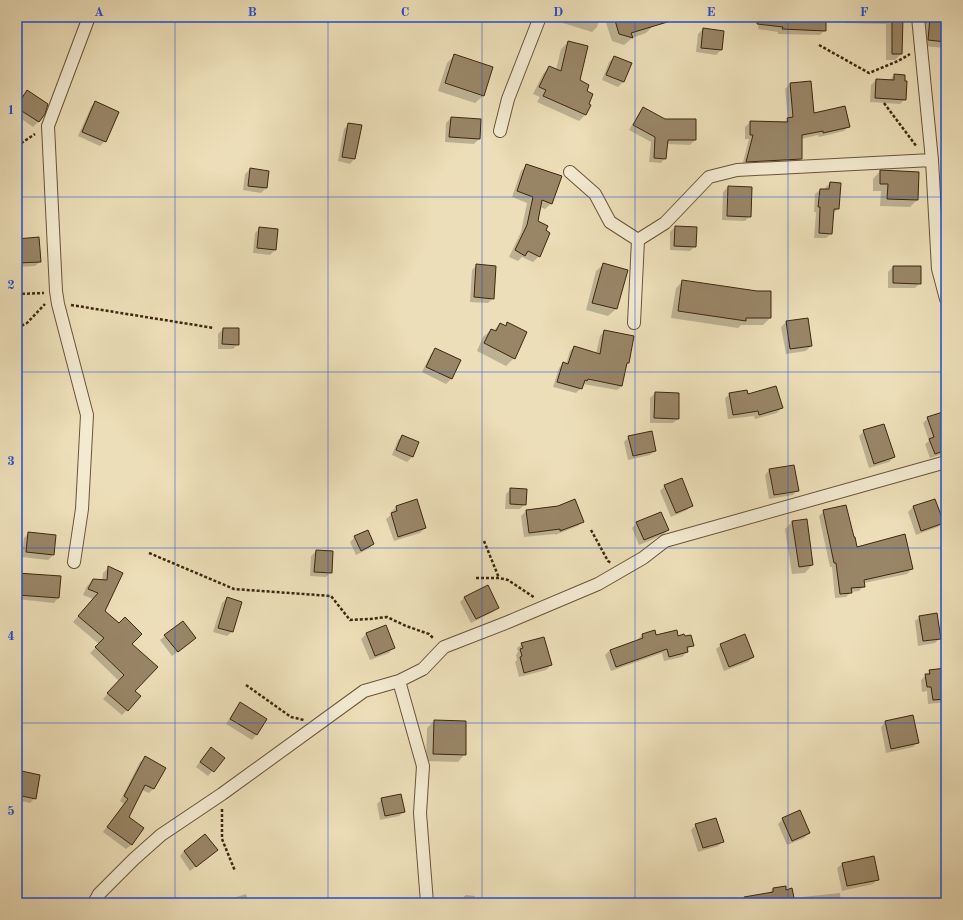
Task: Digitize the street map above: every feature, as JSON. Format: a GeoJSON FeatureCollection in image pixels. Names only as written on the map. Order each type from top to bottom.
{"type":"FeatureCollection","features":[{"type":"Feature","properties":{"kind":"street"},"geometry":{"type":"LineString","coordinates":[[74,562],[82,509],[87,415],[58,304],[56,291],[48,126],[89,17]]}},
{"type":"Feature","properties":{"kind":"street"},"geometry":{"type":"LineString","coordinates":[[500,131],[508,99],[540,17]]}},
{"type":"Feature","properties":{"kind":"street"},"geometry":{"type":"LineString","coordinates":[[918,17],[932,160],[938,269],[946,299]]}},
{"type":"Feature","properties":{"kind":"street"},"geometry":{"type":"LineString","coordinates":[[638,240],[665,223],[709,177],[737,170],[932,160]]}},
{"type":"Feature","properties":{"kind":"street"},"geometry":{"type":"LineString","coordinates":[[570,172],[595,194],[610,222],[638,240]]}},
{"type":"Feature","properties":{"kind":"street"},"geometry":{"type":"LineString","coordinates":[[634,323],[638,240]]}},
{"type":"Feature","properties":{"kind":"street"},"geometry":{"type":"LineString","coordinates":[[94,903],[99,894],[134,859],[161,835],[222,794],[364,692],[399,681],[423,669],[444,647],[598,584],[644,558],[665,541],[946,462]]}},
{"type":"Feature","properties":{"kind":"street"},"geometry":{"type":"LineString","coordinates":[[399,681],[423,766],[420,813],[427,903]]}},
{"type":"Feature","properties":{"kind":"path"},"geometry":{"type":"LineString","coordinates":[[820,45],[869,73],[898,61],[920,47]]}},
{"type":"Feature","properties":{"kind":"path"},"geometry":{"type":"LineString","coordinates":[[884,103],[915,145],[932,160]]}},
{"type":"Feature","properties":{"kind":"path"},"geometry":{"type":"LineString","coordinates":[[17,146],[48,126]]}},
{"type":"Feature","properties":{"kind":"path"},"geometry":{"type":"LineString","coordinates":[[17,294],[56,291]]}},
{"type":"Feature","properties":{"kind":"path"},"geometry":{"type":"LineString","coordinates":[[17,328],[27,323],[56,291]]}},
{"type":"Feature","properties":{"kind":"path"},"geometry":{"type":"LineString","coordinates":[[58,304],[214,328]]}},
{"type":"Feature","properties":{"kind":"path"},"geometry":{"type":"LineString","coordinates":[[591,530],[608,560],[621,570]]}},
{"type":"Feature","properties":{"kind":"path"},"geometry":{"type":"LineString","coordinates":[[484,541],[499,578]]}},
{"type":"Feature","properties":{"kind":"path"},"geometry":{"type":"LineString","coordinates":[[149,553],[234,589],[331,596],[350,620],[387,617],[406,626],[429,634],[444,647]]}},
{"type":"Feature","properties":{"kind":"path"},"geometry":{"type":"LineString","coordinates":[[476,578],[499,578],[508,580],[539,600],[552,603]]}},
{"type":"Feature","properties":{"kind":"path"},"geometry":{"type":"LineString","coordinates":[[246,685],[291,717],[303,720],[328,718]]}},
{"type":"Feature","properties":{"kind":"path"},"geometry":{"type":"LineString","coordinates":[[222,794],[222,839],[235,871]]}},
{"type":"Feature","properties":{"kind":"building"},"geometry":{"type":"Polygon","coordinates":[[[614,17],[673,17],[674,20],[631,33],[633,38],[619,34],[614,17]]]}},
{"type":"Feature","properties":{"kind":"building"},"geometry":{"type":"Polygon","coordinates":[[[758,17],[826,17],[826,31],[782,29],[783,27],[757,24],[758,17]]]}},
{"type":"Feature","properties":{"kind":"building"},"geometry":{"type":"Polygon","coordinates":[[[892,17],[903,17],[902,54],[892,54],[892,17]]]}},
{"type":"Feature","properties":{"kind":"building"},"geometry":{"type":"Polygon","coordinates":[[[930,17],[946,17],[946,42],[928,40],[930,17]]]}},
{"type":"Feature","properties":{"kind":"building"},"geometry":{"type":"Polygon","coordinates":[[[703,28],[724,31],[722,50],[701,48],[703,28]]]}},
{"type":"Feature","properties":{"kind":"building"},"geometry":{"type":"Polygon","coordinates":[[[568,41],[588,46],[580,80],[589,85],[587,91],[593,94],[589,104],[591,105],[586,115],[543,96],[546,90],[539,87],[549,66],[561,71],[568,41]]]}},
{"type":"Feature","properties":{"kind":"building"},"geometry":{"type":"Polygon","coordinates":[[[454,54],[493,67],[484,96],[445,83],[454,54]]]}},
{"type":"Feature","properties":{"kind":"building"},"geometry":{"type":"Polygon","coordinates":[[[614,56],[632,63],[624,82],[606,75],[614,56]]]}},
{"type":"Feature","properties":{"kind":"building"},"geometry":{"type":"Polygon","coordinates":[[[894,74],[905,75],[905,81],[907,81],[906,100],[875,98],[876,79],[894,80],[894,74]]]}},
{"type":"Feature","properties":{"kind":"building"},"geometry":{"type":"Polygon","coordinates":[[[811,81],[814,113],[845,106],[850,127],[823,133],[823,131],[802,135],[802,159],[746,162],[753,135],[750,135],[750,121],[788,122],[787,118],[793,117],[790,83],[811,81]]]}},
{"type":"Feature","properties":{"kind":"building"},"geometry":{"type":"Polygon","coordinates":[[[27,90],[48,104],[45,114],[39,122],[17,108],[27,90]]]}},
{"type":"Feature","properties":{"kind":"building"},"geometry":{"type":"Polygon","coordinates":[[[95,101],[119,112],[106,142],[82,132],[95,101]]]}},
{"type":"Feature","properties":{"kind":"building"},"geometry":{"type":"Polygon","coordinates":[[[643,107],[665,119],[696,119],[696,140],[668,140],[666,159],[654,158],[655,137],[633,125],[643,107]]]}},
{"type":"Feature","properties":{"kind":"building"},"geometry":{"type":"Polygon","coordinates":[[[451,117],[481,119],[480,139],[449,137],[451,117]]]}},
{"type":"Feature","properties":{"kind":"building"},"geometry":{"type":"Polygon","coordinates":[[[348,123],[362,125],[355,159],[342,157],[348,123]]]}},
{"type":"Feature","properties":{"kind":"building"},"geometry":{"type":"Polygon","coordinates":[[[526,164],[562,176],[552,204],[542,200],[538,221],[548,226],[546,230],[550,233],[540,257],[528,251],[525,256],[515,250],[527,225],[533,197],[517,191],[526,164]]]}},
{"type":"Feature","properties":{"kind":"building"},"geometry":{"type":"Polygon","coordinates":[[[250,168],[269,171],[267,188],[248,186],[250,168]]]}},
{"type":"Feature","properties":{"kind":"building"},"geometry":{"type":"Polygon","coordinates":[[[880,170],[919,172],[918,200],[887,199],[888,184],[880,184],[880,170]]]}},
{"type":"Feature","properties":{"kind":"building"},"geometry":{"type":"Polygon","coordinates":[[[830,182],[841,183],[839,209],[834,209],[832,234],[819,233],[820,207],[818,207],[820,189],[829,189],[830,182]]]}},
{"type":"Feature","properties":{"kind":"building"},"geometry":{"type":"Polygon","coordinates":[[[728,186],[752,187],[751,217],[727,216],[728,186]]]}},
{"type":"Feature","properties":{"kind":"building"},"geometry":{"type":"Polygon","coordinates":[[[675,226],[697,227],[696,247],[674,246],[675,226]]]}},
{"type":"Feature","properties":{"kind":"building"},"geometry":{"type":"Polygon","coordinates":[[[259,227],[278,229],[276,250],[257,248],[259,227]]]}},
{"type":"Feature","properties":{"kind":"building"},"geometry":{"type":"Polygon","coordinates":[[[39,237],[41,262],[17,263],[17,239],[39,237]]]}},
{"type":"Feature","properties":{"kind":"building"},"geometry":{"type":"Polygon","coordinates":[[[603,263],[628,270],[617,309],[592,303],[603,263]]]}},
{"type":"Feature","properties":{"kind":"building"},"geometry":{"type":"Polygon","coordinates":[[[476,264],[496,266],[494,299],[474,297],[476,264]]]}},
{"type":"Feature","properties":{"kind":"building"},"geometry":{"type":"Polygon","coordinates":[[[893,266],[921,266],[921,284],[893,283],[893,266]]]}},
{"type":"Feature","properties":{"kind":"building"},"geometry":{"type":"Polygon","coordinates":[[[682,280],[757,291],[771,291],[771,318],[746,318],[746,321],[678,311],[682,280]]]}},
{"type":"Feature","properties":{"kind":"building"},"geometry":{"type":"Polygon","coordinates":[[[808,318],[812,346],[790,349],[786,321],[808,318]]]}},
{"type":"Feature","properties":{"kind":"building"},"geometry":{"type":"Polygon","coordinates":[[[507,322],[527,332],[515,359],[484,343],[491,329],[496,331],[500,323],[506,326],[507,322]]]}},
{"type":"Feature","properties":{"kind":"building"},"geometry":{"type":"Polygon","coordinates":[[[223,328],[239,328],[239,345],[222,344],[223,328]]]}},
{"type":"Feature","properties":{"kind":"building"},"geometry":{"type":"Polygon","coordinates":[[[604,330],[634,336],[629,363],[627,363],[622,386],[588,379],[587,381],[585,380],[582,389],[557,382],[563,362],[568,364],[574,346],[600,354],[604,330]]]}},
{"type":"Feature","properties":{"kind":"building"},"geometry":{"type":"Polygon","coordinates":[[[435,348],[461,360],[452,379],[426,367],[435,348]]]}},
{"type":"Feature","properties":{"kind":"building"},"geometry":{"type":"Polygon","coordinates":[[[776,386],[783,408],[759,415],[758,411],[733,415],[729,393],[747,390],[748,394],[776,386]]]}},
{"type":"Feature","properties":{"kind":"building"},"geometry":{"type":"Polygon","coordinates":[[[655,392],[679,393],[679,419],[654,418],[655,392]]]}},
{"type":"Feature","properties":{"kind":"building"},"geometry":{"type":"Polygon","coordinates":[[[946,411],[946,450],[935,454],[929,439],[934,437],[927,417],[946,411]]]}},
{"type":"Feature","properties":{"kind":"building"},"geometry":{"type":"Polygon","coordinates":[[[884,424],[895,457],[874,464],[863,430],[884,424]]]}},
{"type":"Feature","properties":{"kind":"building"},"geometry":{"type":"Polygon","coordinates":[[[652,431],[656,451],[633,456],[628,436],[652,431]]]}},
{"type":"Feature","properties":{"kind":"building"},"geometry":{"type":"Polygon","coordinates":[[[402,435],[419,442],[413,457],[396,450],[402,435]]]}},
{"type":"Feature","properties":{"kind":"building"},"geometry":{"type":"Polygon","coordinates":[[[794,465],[799,491],[774,495],[769,469],[794,465]]]}},
{"type":"Feature","properties":{"kind":"building"},"geometry":{"type":"Polygon","coordinates":[[[682,478],[693,506],[676,513],[664,485],[682,478]]]}},
{"type":"Feature","properties":{"kind":"building"},"geometry":{"type":"Polygon","coordinates":[[[510,488],[527,489],[526,505],[510,504],[510,488]]]}},
{"type":"Feature","properties":{"kind":"building"},"geometry":{"type":"Polygon","coordinates":[[[417,499],[426,528],[398,537],[391,513],[397,511],[396,506],[417,499]]]}},
{"type":"Feature","properties":{"kind":"building"},"geometry":{"type":"Polygon","coordinates":[[[575,499],[584,522],[560,531],[560,529],[529,533],[526,510],[558,506],[575,499]]]}},
{"type":"Feature","properties":{"kind":"building"},"geometry":{"type":"Polygon","coordinates":[[[935,499],[944,523],[921,531],[913,506],[935,499]]]}},
{"type":"Feature","properties":{"kind":"building"},"geometry":{"type":"Polygon","coordinates":[[[846,505],[857,547],[905,534],[913,569],[864,580],[865,587],[851,588],[852,593],[840,594],[836,563],[834,563],[823,510],[846,505]]]}},
{"type":"Feature","properties":{"kind":"building"},"geometry":{"type":"Polygon","coordinates":[[[661,512],[669,530],[644,540],[636,522],[661,512]]]}},
{"type":"Feature","properties":{"kind":"building"},"geometry":{"type":"Polygon","coordinates":[[[807,519],[813,565],[799,567],[792,521],[807,519]]]}},
{"type":"Feature","properties":{"kind":"building"},"geometry":{"type":"Polygon","coordinates":[[[368,530],[374,544],[361,551],[354,536],[368,530]]]}},
{"type":"Feature","properties":{"kind":"building"},"geometry":{"type":"Polygon","coordinates":[[[28,532],[56,535],[54,555],[26,552],[28,532]]]}},
{"type":"Feature","properties":{"kind":"building"},"geometry":{"type":"Polygon","coordinates":[[[316,550],[333,551],[332,573],[314,572],[316,550]]]}},
{"type":"Feature","properties":{"kind":"building"},"geometry":{"type":"Polygon","coordinates":[[[108,566],[123,573],[105,611],[119,623],[125,617],[142,634],[132,644],[158,667],[135,691],[141,696],[128,711],[107,693],[124,675],[95,647],[104,638],[78,616],[98,593],[88,589],[93,579],[107,580],[108,566]]]}},
{"type":"Feature","properties":{"kind":"building"},"geometry":{"type":"Polygon","coordinates":[[[17,573],[61,576],[59,598],[17,595],[17,573]]]}},
{"type":"Feature","properties":{"kind":"building"},"geometry":{"type":"Polygon","coordinates":[[[488,585],[499,608],[476,619],[464,597],[488,585]]]}},
{"type":"Feature","properties":{"kind":"building"},"geometry":{"type":"Polygon","coordinates":[[[227,597],[242,602],[233,632],[218,628],[227,597]]]}},
{"type":"Feature","properties":{"kind":"building"},"geometry":{"type":"Polygon","coordinates":[[[937,613],[941,639],[923,641],[919,616],[937,613]]]}},
{"type":"Feature","properties":{"kind":"building"},"geometry":{"type":"Polygon","coordinates":[[[183,621],[196,638],[178,652],[164,635],[183,621]]]}},
{"type":"Feature","properties":{"kind":"building"},"geometry":{"type":"Polygon","coordinates":[[[386,625],[395,648],[375,656],[366,633],[386,625]]]}},
{"type":"Feature","properties":{"kind":"building"},"geometry":{"type":"Polygon","coordinates":[[[655,630],[656,635],[677,630],[678,636],[684,634],[685,636],[691,635],[694,646],[687,647],[688,652],[669,657],[667,649],[616,667],[610,650],[643,638],[642,634],[655,630]]]}},
{"type":"Feature","properties":{"kind":"building"},"geometry":{"type":"Polygon","coordinates":[[[745,634],[754,657],[729,667],[720,644],[745,634]]]}},
{"type":"Feature","properties":{"kind":"building"},"geometry":{"type":"Polygon","coordinates":[[[544,637],[552,665],[524,673],[520,657],[522,656],[520,649],[523,648],[521,643],[544,637]]]}},
{"type":"Feature","properties":{"kind":"building"},"geometry":{"type":"Polygon","coordinates":[[[946,668],[946,699],[933,700],[931,687],[927,687],[925,674],[930,674],[929,670],[946,668]]]}},
{"type":"Feature","properties":{"kind":"building"},"geometry":{"type":"Polygon","coordinates":[[[240,702],[267,719],[257,735],[230,719],[240,702]]]}},
{"type":"Feature","properties":{"kind":"building"},"geometry":{"type":"Polygon","coordinates":[[[913,715],[919,743],[891,749],[885,721],[913,715]]]}},
{"type":"Feature","properties":{"kind":"building"},"geometry":{"type":"Polygon","coordinates":[[[434,720],[466,721],[466,755],[433,754],[434,720]]]}},
{"type":"Feature","properties":{"kind":"building"},"geometry":{"type":"Polygon","coordinates":[[[211,747],[225,758],[214,772],[200,762],[211,747]]]}},
{"type":"Feature","properties":{"kind":"building"},"geometry":{"type":"Polygon","coordinates":[[[145,756],[166,768],[154,789],[145,785],[129,817],[144,828],[132,845],[107,827],[128,799],[124,796],[145,756]]]}},
{"type":"Feature","properties":{"kind":"building"},"geometry":{"type":"Polygon","coordinates":[[[17,770],[40,775],[36,799],[17,795],[17,770]]]}},
{"type":"Feature","properties":{"kind":"building"},"geometry":{"type":"Polygon","coordinates":[[[401,794],[405,812],[385,816],[381,798],[401,794]]]}},
{"type":"Feature","properties":{"kind":"building"},"geometry":{"type":"Polygon","coordinates":[[[800,810],[810,833],[792,841],[782,818],[800,810]]]}},
{"type":"Feature","properties":{"kind":"building"},"geometry":{"type":"Polygon","coordinates":[[[716,818],[724,842],[703,848],[695,824],[716,818]]]}},
{"type":"Feature","properties":{"kind":"building"},"geometry":{"type":"Polygon","coordinates":[[[205,834],[218,850],[196,867],[184,851],[205,834]]]}},
{"type":"Feature","properties":{"kind":"building"},"geometry":{"type":"Polygon","coordinates":[[[874,856],[879,880],[847,886],[842,863],[874,856]]]}},
{"type":"Feature","properties":{"kind":"building"},"geometry":{"type":"Polygon","coordinates":[[[786,886],[786,890],[792,888],[795,903],[744,903],[744,897],[773,892],[773,888],[786,886]]]}}]}
